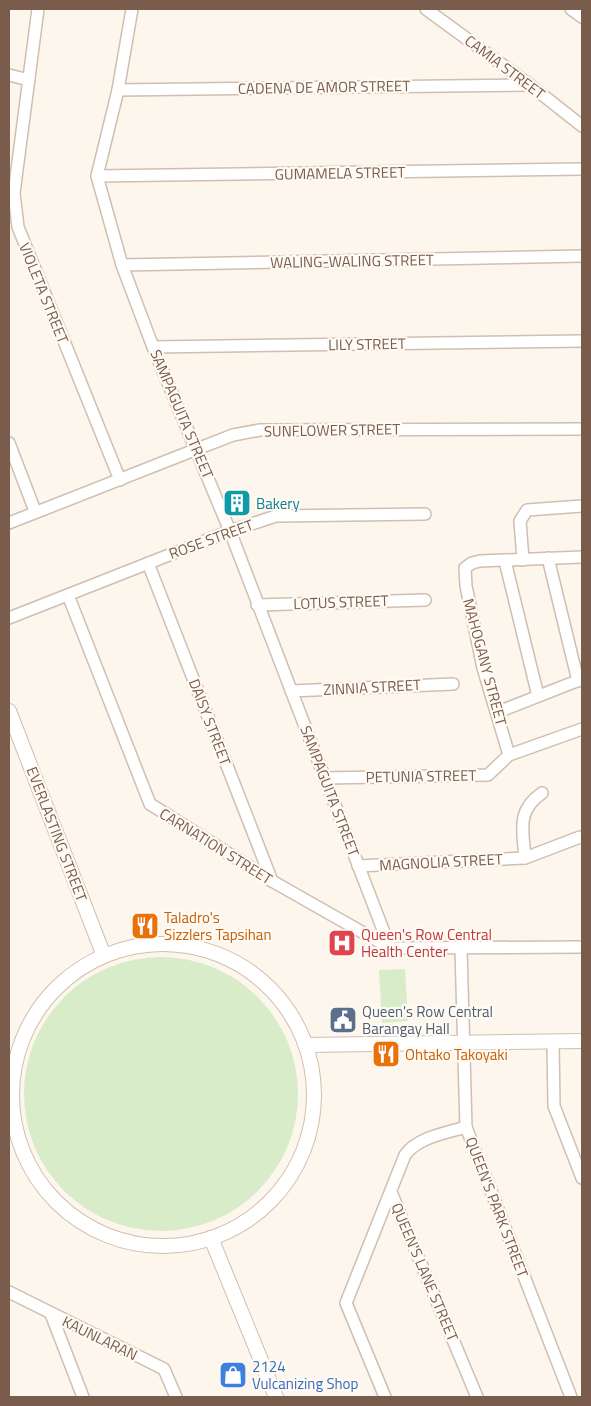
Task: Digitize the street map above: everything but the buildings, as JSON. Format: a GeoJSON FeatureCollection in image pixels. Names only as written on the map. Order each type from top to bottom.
{"type":"FeatureCollection","features":[{"type":"Feature","properties":{"kind":"street","name":"VIOLETA STREET"},"geometry":{"type":"LineString","coordinates":[[38,9],[14,193],[18,227],[120,480]]}},
{"type":"Feature","properties":{"kind":"street","name":"SAMPAGUITA STREET"},"geometry":{"type":"LineString","coordinates":[[132,9],[118,90],[97,176],[122,265],[152,346],[230,531],[390,948]]}},
{"type":"Feature","properties":{"kind":"street","name":"CAMIA STREET"},"geometry":{"type":"LineString","coordinates":[[426,9],[530,85],[582,126]]}},
{"type":"Feature","properties":{"kind":"street"},"geometry":{"type":"LineString","coordinates":[[571,9],[582,17]]}},
{"type":"Feature","properties":{"kind":"street"},"geometry":{"type":"LineString","coordinates":[[9,75],[29,80]]}},
{"type":"Feature","properties":{"kind":"street","name":"CADENA DE AMOR STREET"},"geometry":{"type":"LineString","coordinates":[[118,90],[530,85]]}},
{"type":"Feature","properties":{"kind":"street","name":"GUMAMELA STREET"},"geometry":{"type":"LineString","coordinates":[[97,176],[582,169]]}},
{"type":"Feature","properties":{"kind":"street","name":"WALING-WALING STREET"},"geometry":{"type":"LineString","coordinates":[[122,265],[582,256]]}},
{"type":"Feature","properties":{"kind":"street","name":"LILY STREET"},"geometry":{"type":"LineString","coordinates":[[152,346],[582,342]]}},
{"type":"Feature","properties":{"kind":"street","name":"SUNFLOWER STREET"},"geometry":{"type":"LineString","coordinates":[[9,523],[35,511],[234,435],[260,430],[582,429]]}},
{"type":"Feature","properties":{"kind":"street"},"geometry":{"type":"LineString","coordinates":[[9,443],[35,511]]}},
{"type":"Feature","properties":{"kind":"street"},"geometry":{"type":"LineString","coordinates":[[523,560],[520,521],[527,510],[582,506]]}},
{"type":"Feature","properties":{"kind":"street","name":"ROSE STREET"},"geometry":{"type":"LineString","coordinates":[[9,618],[230,531],[276,516],[425,514]]}},
{"type":"Feature","properties":{"kind":"street","name":"MAHOGANY STREET"},"geometry":{"type":"LineString","coordinates":[[510,755],[484,668],[464,576],[465,568],[472,563],[582,557]]}},
{"type":"Feature","properties":{"kind":"street"},"geometry":{"type":"LineString","coordinates":[[498,712],[580,680],[548,558]]}},
{"type":"Feature","properties":{"kind":"street"},"geometry":{"type":"LineString","coordinates":[[505,561],[538,696]]}},
{"type":"Feature","properties":{"kind":"street","name":"DAISY STREET"},"geometry":{"type":"LineString","coordinates":[[148,563],[272,881]]}},
{"type":"Feature","properties":{"kind":"street","name":"CARNATION STREET"},"geometry":{"type":"LineString","coordinates":[[68,595],[150,804],[272,881],[390,948],[582,947]]}},
{"type":"Feature","properties":{"kind":"street","name":"LOTUS STREET"},"geometry":{"type":"LineString","coordinates":[[257,605],[425,600]]}},
{"type":"Feature","properties":{"kind":"street","name":"ZINNIA STREET"},"geometry":{"type":"LineString","coordinates":[[291,691],[453,684]]}},
{"type":"Feature","properties":{"kind":"street","name":"EVERLASTING STREET"},"geometry":{"type":"LineString","coordinates":[[9,711],[104,956]]}},
{"type":"Feature","properties":{"kind":"street"},"geometry":{"type":"LineString","coordinates":[[510,755],[582,729]]}},
{"type":"Feature","properties":{"kind":"street","name":"PETUNIA STREET"},"geometry":{"type":"LineString","coordinates":[[325,778],[488,776],[510,755]]}},
{"type":"Feature","properties":{"kind":"street"},"geometry":{"type":"LineString","coordinates":[[525,858],[525,810],[530,801],[542,793]]}},
{"type":"Feature","properties":{"kind":"street","name":"MAGNOLIA STREET"},"geometry":{"type":"LineString","coordinates":[[358,866],[525,858],[580,837]]}},
{"type":"Feature","properties":{"kind":"street"},"geometry":{"type":"LineString","coordinates":[[156,945],[191,947],[224,958],[254,975],[280,999],[306,1045],[313,1080],[314,1109],[310,1130],[297,1164],[282,1189],[267,1205],[238,1226],[211,1238],[182,1245],[159,1246],[135,1244],[112,1238],[91,1228],[71,1216],[38,1182],[13,1142],[12,1074],[25,1031],[36,1012],[61,984],[84,966],[104,956],[121,950],[156,945]]}},
{"type":"Feature","properties":{"kind":"street","name":"QUEEN'S PARK STREET"},"geometry":{"type":"LineString","coordinates":[[461,949],[462,1043],[466,1127],[571,1397]]}},
{"type":"Feature","properties":{"kind":"street"},"geometry":{"type":"LineString","coordinates":[[306,1045],[582,1041]]}},
{"type":"Feature","properties":{"kind":"street"},"geometry":{"type":"LineString","coordinates":[[553,1042],[554,1106],[582,1178]]}},
{"type":"Feature","properties":{"kind":"street","name":"QUEEN'S LANE STREET"},"geometry":{"type":"LineString","coordinates":[[466,1127],[425,1140],[409,1149],[391,1192],[477,1397]]}},
{"type":"Feature","properties":{"kind":"street"},"geometry":{"type":"LineString","coordinates":[[384,1397],[346,1303],[391,1192]]}},
{"type":"Feature","properties":{"kind":"street"},"geometry":{"type":"LineString","coordinates":[[211,1238],[276,1397]]}},
{"type":"Feature","properties":{"kind":"street","name":"KAUNLARAN"},"geometry":{"type":"LineString","coordinates":[[9,1292],[164,1369],[176,1397]]}},
{"type":"Feature","properties":{"kind":"street"},"geometry":{"type":"LineString","coordinates":[[51,1314],[83,1397]]}},
{"type":"Feature","properties":{"kind":"green space"},"geometry":{"type":"Polygon","coordinates":[[[148,957],[174,957],[201,962],[214,967],[237,980],[258,997],[275,1018],[288,1041],[296,1067],[298,1094],[296,1121],[288,1147],[275,1170],[258,1191],[226,1215],[201,1226],[174,1231],[148,1231],[121,1226],[96,1215],[74,1200],[55,1181],[40,1159],[29,1134],[24,1107],[24,1081],[29,1054],[40,1029],[55,1007],[74,988],[96,973],[121,962],[148,957]]]}},
{"type":"Feature","properties":{"kind":"green space"},"geometry":{"type":"Polygon","coordinates":[[[405,969],[408,1021],[382,1023],[379,970],[405,969]]]}},
{"type":"Feature","properties":{"kind":"place","name":"Bakery"},"geometry":{"type":"Point","coordinates":[237,503]}},
{"type":"Feature","properties":{"kind":"place","name":"Taladro's Sizzlers Tapsihan"},"geometry":{"type":"Point","coordinates":[145,926]}},
{"type":"Feature","properties":{"kind":"place","name":"Queen's Row Central Health Center"},"geometry":{"type":"Point","coordinates":[342,943]}},
{"type":"Feature","properties":{"kind":"place","name":"Queen's Row Central Barangay Hall"},"geometry":{"type":"Point","coordinates":[343,1020]}},
{"type":"Feature","properties":{"kind":"place","name":"Ohtako Takoyaki"},"geometry":{"type":"Point","coordinates":[386,1054]}},
{"type":"Feature","properties":{"kind":"place","name":"2124 Vulcanizing Shop"},"geometry":{"type":"Point","coordinates":[233,1375]}}]}
